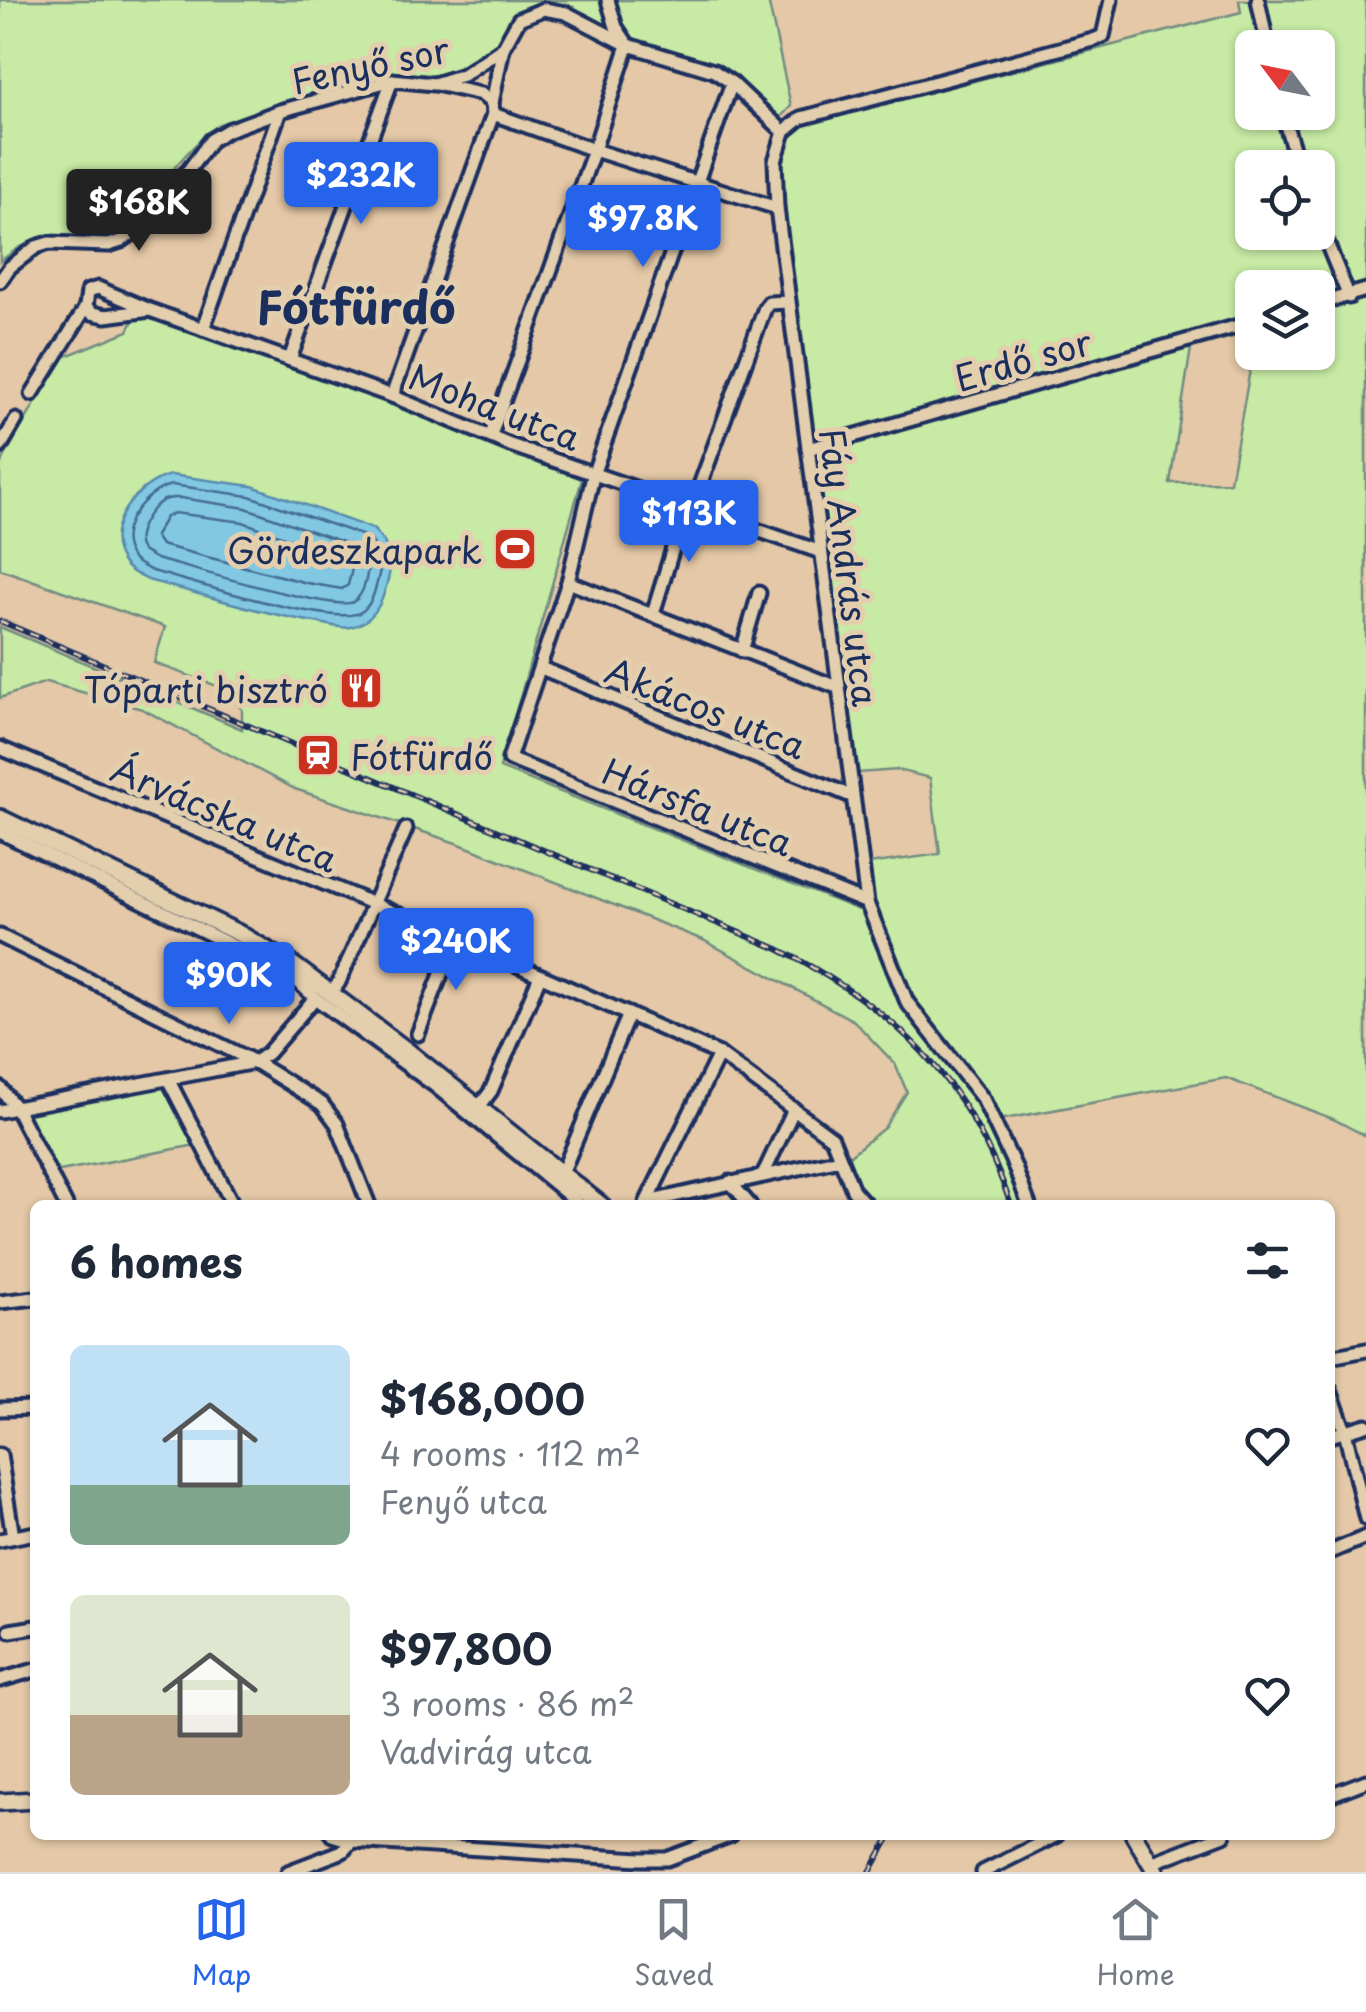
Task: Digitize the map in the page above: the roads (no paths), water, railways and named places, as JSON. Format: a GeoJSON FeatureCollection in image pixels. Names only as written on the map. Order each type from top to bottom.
{"type":"FeatureCollection","features":[{"type":"Feature","properties":{"kind":"main road"},"geometry":{"type":"LineString","coordinates":[[0,818],[238,932],[293,964],[562,1173],[577,1200]]}},
{"type":"Feature","properties":{"kind":"main road"},"geometry":{"type":"LineString","coordinates":[[0,1802],[30,1800]]}},
{"type":"Feature","properties":{"kind":"main road"},"geometry":{"type":"LineString","coordinates":[[1137,1840],[1154,1867]]}},
{"type":"Feature","properties":{"kind":"street"},"geometry":{"type":"LineString","coordinates":[[491,435],[628,45],[616,27],[608,0]]}},
{"type":"Feature","properties":{"kind":"street"},"geometry":{"type":"LineString","coordinates":[[784,132],[801,118],[1093,40],[1102,36],[1110,0]]}},
{"type":"Feature","properties":{"kind":"street"},"geometry":{"type":"LineString","coordinates":[[1258,0],[1264,30]]}},
{"type":"Feature","properties":{"kind":"street","name":"Fenyő sor"},"geometry":{"type":"LineString","coordinates":[[0,281],[10,267],[50,243],[108,246],[121,241],[136,231],[163,193],[188,171],[211,140],[228,130],[280,111],[392,80],[434,84],[463,75],[503,48],[520,19],[544,9],[566,13],[628,45],[714,71],[784,132]]}},
{"type":"Feature","properties":{"kind":"street"},"geometry":{"type":"LineString","coordinates":[[392,396],[492,108],[503,48]]}},
{"type":"Feature","properties":{"kind":"street"},"geometry":{"type":"LineString","coordinates":[[290,359],[392,80]]}},
{"type":"Feature","properties":{"kind":"street"},"geometry":{"type":"LineString","coordinates":[[540,668],[568,582],[594,472],[732,83]]}},
{"type":"Feature","properties":{"kind":"street"},"geometry":{"type":"LineString","coordinates":[[434,84],[480,94],[492,108],[594,150],[778,208]]}},
{"type":"Feature","properties":{"kind":"street"},"geometry":{"type":"LineString","coordinates":[[203,329],[280,111]]}},
{"type":"Feature","properties":{"kind":"street","name":"Fáy András utca"},"geometry":{"type":"LineString","coordinates":[[784,132],[775,161],[788,302],[867,903],[907,1002],[983,1099],[1027,1200]]}},
{"type":"Feature","properties":{"kind":"street"},"geometry":{"type":"LineString","coordinates":[[1330,250],[1349,297]]}},
{"type":"Feature","properties":{"kind":"street","name":"Moha utca"},"geometry":{"type":"LineString","coordinates":[[150,310],[106,316],[92,313],[86,307],[88,290],[98,288],[392,396],[510,445],[821,552]]}},
{"type":"Feature","properties":{"kind":"street"},"geometry":{"type":"LineString","coordinates":[[1335,300],[1366,290]]}},
{"type":"Feature","properties":{"kind":"street"},"geometry":{"type":"LineString","coordinates":[[653,614],[689,506],[765,308],[769,303],[788,302]]}},
{"type":"Feature","properties":{"kind":"street"},"geometry":{"type":"LineString","coordinates":[[32,394],[86,307]]}},
{"type":"Feature","properties":{"kind":"street","name":"Erdő sor"},"geometry":{"type":"LineString","coordinates":[[808,450],[1235,327]]}},
{"type":"Feature","properties":{"kind":"street"},"geometry":{"type":"LineString","coordinates":[[0,447],[16,420]]}},
{"type":"Feature","properties":{"kind":"street"},"geometry":{"type":"LineString","coordinates":[[568,582],[836,687]]}},
{"type":"Feature","properties":{"kind":"street"},"geometry":{"type":"LineString","coordinates":[[742,651],[759,592]]}},
{"type":"Feature","properties":{"kind":"street","name":"Hársfa utca"},"geometry":{"type":"LineString","coordinates":[[540,668],[510,759],[867,903]]}},
{"type":"Feature","properties":{"kind":"street","name":"Akácos utca"},"geometry":{"type":"LineString","coordinates":[[540,668],[852,796]]}},
{"type":"Feature","properties":{"kind":"street","name":"Árvácska utca"},"geometry":{"type":"LineString","coordinates":[[0,748],[455,938],[719,1054],[832,1138],[852,1190],[861,1200]]}},
{"type":"Feature","properties":{"kind":"street"},"geometry":{"type":"LineString","coordinates":[[332,992],[340,982],[406,829]]}},
{"type":"Feature","properties":{"kind":"street"},"geometry":{"type":"LineString","coordinates":[[0,832],[289,973],[314,998],[434,1085],[577,1200]]}},
{"type":"Feature","properties":{"kind":"street"},"geometry":{"type":"LineString","coordinates":[[0,936],[255,1062],[322,1104],[336,1124],[368,1200]]}},
{"type":"Feature","properties":{"kind":"street"},"geometry":{"type":"LineString","coordinates":[[418,1034],[455,938]]}},
{"type":"Feature","properties":{"kind":"street"},"geometry":{"type":"LineString","coordinates":[[479,1107],[490,1091],[540,976]]}},
{"type":"Feature","properties":{"kind":"street"},"geometry":{"type":"LineString","coordinates":[[0,1111],[255,1062],[268,1053],[314,998]]}},
{"type":"Feature","properties":{"kind":"street"},"geometry":{"type":"LineString","coordinates":[[562,1173],[630,1014]]}},
{"type":"Feature","properties":{"kind":"street"},"geometry":{"type":"LineString","coordinates":[[647,1200],[719,1054]]}},
{"type":"Feature","properties":{"kind":"street"},"geometry":{"type":"LineString","coordinates":[[168,1079],[229,1200]]}},
{"type":"Feature","properties":{"kind":"street"},"geometry":{"type":"LineString","coordinates":[[0,1088],[16,1108],[63,1200]]}},
{"type":"Feature","properties":{"kind":"street"},"geometry":{"type":"LineString","coordinates":[[763,1174],[794,1109]]}},
{"type":"Feature","properties":{"kind":"street"},"geometry":{"type":"LineString","coordinates":[[660,1200],[840,1158]]}},
{"type":"Feature","properties":{"kind":"street"},"geometry":{"type":"LineString","coordinates":[[730,1182],[746,1200]]}},
{"type":"Feature","properties":{"kind":"street"},"geometry":{"type":"LineString","coordinates":[[0,1302],[30,1299]]}},
{"type":"Feature","properties":{"kind":"street"},"geometry":{"type":"LineString","coordinates":[[1335,1357],[1366,1350]]}},
{"type":"Feature","properties":{"kind":"street"},"geometry":{"type":"LineString","coordinates":[[1335,1404],[1366,1519]]}},
{"type":"Feature","properties":{"kind":"street"},"geometry":{"type":"LineString","coordinates":[[0,1408],[30,1408]]}},
{"type":"Feature","properties":{"kind":"street"},"geometry":{"type":"LineString","coordinates":[[1335,1434],[1366,1425]]}},
{"type":"Feature","properties":{"kind":"street"},"geometry":{"type":"LineString","coordinates":[[0,1454],[7,1538]]}},
{"type":"Feature","properties":{"kind":"street"},"geometry":{"type":"LineString","coordinates":[[1335,1550],[1366,1537]]}},
{"type":"Feature","properties":{"kind":"street"},"geometry":{"type":"LineString","coordinates":[[10,1632],[30,1628]]}},
{"type":"Feature","properties":{"kind":"street"},"geometry":{"type":"LineString","coordinates":[[0,1680],[30,1671]]}},
{"type":"Feature","properties":{"kind":"street"},"geometry":{"type":"LineString","coordinates":[[1335,1793],[1366,1781]]}},
{"type":"Feature","properties":{"kind":"street"},"geometry":{"type":"LineString","coordinates":[[349,1840],[667,1859],[717,1840]]}},
{"type":"Feature","properties":{"kind":"street"},"geometry":{"type":"LineString","coordinates":[[494,1849],[495,1840]]}},
{"type":"Feature","properties":{"kind":"street"},"geometry":{"type":"LineString","coordinates":[[983,1872],[1048,1840]]}},
{"type":"Feature","properties":{"kind":"street"},"geometry":{"type":"LineString","coordinates":[[1154,1867],[1213,1840]]}},
{"type":"Feature","properties":{"kind":"street"},"geometry":{"type":"LineString","coordinates":[[288,1872],[303,1870],[342,1851],[352,1841]]}},
{"type":"Feature","properties":{"kind":"street"},"geometry":{"type":"LineString","coordinates":[[667,1859],[675,1872]]}},
{"type":"Feature","properties":{"kind":"water"},"geometry":{"type":"Polygon","coordinates":[[[171,475],[252,486],[373,529],[387,547],[390,560],[379,605],[358,625],[339,627],[234,604],[148,580],[134,572],[116,548],[119,520],[147,486],[171,475]]]}},
{"type":"Feature","properties":{"kind":"railway"},"geometry":{"type":"LineString","coordinates":[[0,621],[778,949],[820,972],[892,1023],[949,1084],[973,1120],[1009,1200]]}},
{"type":"Feature","properties":{"kind":"railway"},"geometry":{"type":"LineString","coordinates":[[870,1872],[888,1840]]}},
{"type":"Feature","properties":{"kind":"place","name":"Gördeszkapark"},"geometry":{"type":"Point","coordinates":[515,549]}},
{"type":"Feature","properties":{"kind":"place","name":"Tóparti bisztró"},"geometry":{"type":"Point","coordinates":[361,688]}},
{"type":"Feature","properties":{"kind":"place","name":"Fótfürdő"},"geometry":{"type":"Point","coordinates":[318,755]}},
{"type":"Feature","properties":{"kind":"district","name":"Fótfürdő"},"geometry":{"type":"Point","coordinates":[356,305]}}]}
